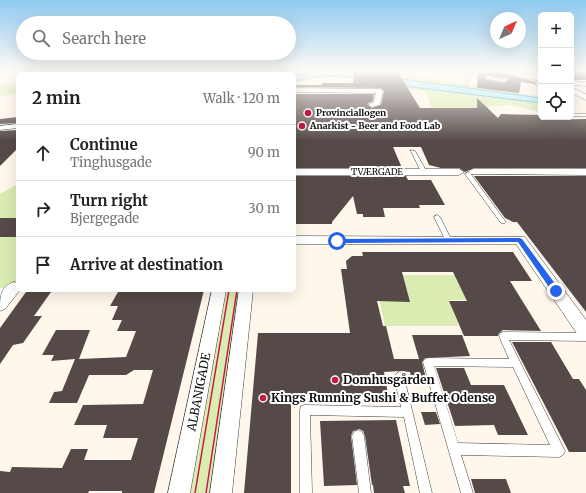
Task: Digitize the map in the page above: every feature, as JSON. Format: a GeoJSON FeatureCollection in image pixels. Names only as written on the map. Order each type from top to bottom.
{"type":"FeatureCollection","features":[{"type":"Feature","properties":{"kind":"street"},"geometry":{"type":"LineString","coordinates":[[372,105],[377,103],[379,94]]}},
{"type":"Feature","properties":{"kind":"street"},"geometry":{"type":"LineString","coordinates":[[0,128],[16,126]]}},
{"type":"Feature","properties":{"kind":"street","name":"TVÆRGADE"},"geometry":{"type":"LineString","coordinates":[[296,172],[586,172]]}},
{"type":"Feature","properties":{"kind":"street"},"geometry":{"type":"LineString","coordinates":[[296,240],[520,240],[586,333]]}},
{"type":"Feature","properties":{"kind":"street"},"geometry":{"type":"LineString","coordinates":[[0,305],[14,287]]}},
{"type":"Feature","properties":{"kind":"street","name":"ALBANIGADE"},"geometry":{"type":"LineString","coordinates":[[179,493],[219,292]]}},
{"type":"Feature","properties":{"kind":"street"},"geometry":{"type":"LineString","coordinates":[[221,493],[246,292]]}},
{"type":"Feature","properties":{"kind":"lane"},"geometry":{"type":"LineString","coordinates":[[574,115],[586,115]]}},
{"type":"Feature","properties":{"kind":"lane"},"geometry":{"type":"LineString","coordinates":[[413,151],[424,172]]}},
{"type":"Feature","properties":{"kind":"lane"},"geometry":{"type":"LineString","coordinates":[[467,173],[503,222]]}},
{"type":"Feature","properties":{"kind":"lane"},"geometry":{"type":"LineString","coordinates":[[438,217],[449,241]]}},
{"type":"Feature","properties":{"kind":"lane"},"geometry":{"type":"LineString","coordinates":[[454,449],[559,451],[503,336],[586,337]]}},
{"type":"Feature","properties":{"kind":"lane"},"geometry":{"type":"LineString","coordinates":[[467,493],[428,362],[516,363]]}},
{"type":"Feature","properties":{"kind":"lane"},"geometry":{"type":"LineString","coordinates":[[399,377],[426,493]]}},
{"type":"Feature","properties":{"kind":"lane"},"geometry":{"type":"LineString","coordinates":[[306,493],[305,410],[408,412]]}},
{"type":"Feature","properties":{"kind":"lane"},"geometry":{"type":"LineString","coordinates":[[358,436],[365,493]]}},
{"type":"Feature","properties":{"kind":"green space"},"geometry":{"type":"Polygon","coordinates":[[[0,94],[16,94],[16,94],[0,96],[0,94]]]}},
{"type":"Feature","properties":{"kind":"green space"},"geometry":{"type":"Polygon","coordinates":[[[426,94],[470,94],[537,103],[538,104],[538,111],[510,105],[489,106],[488,108],[432,108],[426,94]]]}},
{"type":"Feature","properties":{"kind":"green space"},"geometry":{"type":"Polygon","coordinates":[[[512,94],[538,96],[538,98],[512,94]]]}},
{"type":"Feature","properties":{"kind":"green space"},"geometry":{"type":"Polygon","coordinates":[[[16,185],[16,218],[0,218],[0,194],[16,185]]]}},
{"type":"Feature","properties":{"kind":"green space"},"geometry":{"type":"Polygon","coordinates":[[[0,236],[16,236],[16,287],[0,288],[0,236]]]}},
{"type":"Feature","properties":{"kind":"green space"},"geometry":{"type":"Polygon","coordinates":[[[374,275],[480,275],[519,300],[449,300],[459,326],[385,326],[374,275]]]}},
{"type":"Feature","properties":{"kind":"green space"},"geometry":{"type":"Polygon","coordinates":[[[224,292],[242,292],[213,493],[186,493],[224,292]]]}},
{"type":"Feature","properties":{"kind":"water"},"geometry":{"type":"Polygon","coordinates":[[[469,94],[512,94],[538,98],[538,103],[469,94]]]}},
{"type":"Feature","properties":{"kind":"building"},"geometry":{"type":"Polygon","coordinates":[[[296,94],[374,94],[373,101],[367,104],[372,108],[381,105],[383,94],[411,94],[420,108],[477,108],[477,98],[498,118],[501,114],[538,115],[538,120],[586,119],[586,168],[474,168],[465,172],[459,168],[441,168],[429,165],[421,147],[393,147],[402,168],[296,168],[296,94]]]}},
{"type":"Feature","properties":{"kind":"building"},"geometry":{"type":"Polygon","coordinates":[[[16,117],[16,123],[0,124],[0,119],[16,117]]]}},
{"type":"Feature","properties":{"kind":"building"},"geometry":{"type":"Polygon","coordinates":[[[16,130],[16,150],[0,166],[0,131],[16,130]]]}},
{"type":"Feature","properties":{"kind":"building"},"geometry":{"type":"Polygon","coordinates":[[[296,176],[406,176],[408,180],[431,180],[445,205],[419,205],[420,208],[383,208],[385,217],[363,217],[363,214],[357,214],[353,196],[332,224],[296,224],[296,176]]]}},
{"type":"Feature","properties":{"kind":"building"},"geometry":{"type":"Polygon","coordinates":[[[474,176],[586,176],[586,312],[517,222],[513,222],[505,218],[474,176]]]}},
{"type":"Feature","properties":{"kind":"building"},"geometry":{"type":"Polygon","coordinates":[[[0,218],[16,218],[16,237],[0,237],[0,218]]]}},
{"type":"Feature","properties":{"kind":"building"},"geometry":{"type":"Polygon","coordinates":[[[362,252],[513,252],[532,281],[510,281],[541,331],[503,330],[498,336],[464,336],[449,301],[467,301],[453,272],[402,272],[410,302],[377,301],[383,326],[386,326],[394,359],[419,359],[412,335],[462,335],[470,356],[425,358],[422,362],[427,383],[413,383],[410,372],[384,372],[388,394],[291,394],[291,493],[244,493],[258,333],[350,333],[341,269],[347,269],[346,261],[352,256],[363,256],[362,252]]]}},
{"type":"Feature","properties":{"kind":"building"},"geometry":{"type":"Polygon","coordinates":[[[26,292],[51,292],[34,316],[42,316],[23,343],[13,345],[0,364],[0,328],[26,292]]]}},
{"type":"Feature","properties":{"kind":"building"},"geometry":{"type":"Polygon","coordinates":[[[118,292],[204,292],[154,493],[89,491],[88,493],[0,493],[0,471],[10,472],[12,467],[62,468],[71,449],[88,449],[84,460],[131,460],[138,438],[103,438],[107,425],[74,425],[83,405],[143,404],[153,370],[134,370],[126,375],[89,375],[77,403],[49,403],[54,392],[62,391],[75,359],[51,361],[54,355],[42,355],[56,330],[90,330],[79,359],[126,357],[136,331],[117,331],[122,320],[112,320],[118,306],[110,306],[118,292]]]}},
{"type":"Feature","properties":{"kind":"building"},"geometry":{"type":"Polygon","coordinates":[[[512,342],[551,342],[573,379],[579,379],[586,390],[586,452],[569,452],[512,342]]]}},
{"type":"Feature","properties":{"kind":"building"},"geometry":{"type":"Polygon","coordinates":[[[436,368],[464,368],[471,385],[504,385],[528,435],[498,435],[494,425],[455,426],[436,368]]]}},
{"type":"Feature","properties":{"kind":"building"},"geometry":{"type":"Polygon","coordinates":[[[421,412],[436,412],[440,424],[425,425],[421,412]]]}},
{"type":"Feature","properties":{"kind":"building"},"geometry":{"type":"Polygon","coordinates":[[[396,420],[410,486],[403,486],[405,493],[374,493],[365,436],[363,431],[359,429],[353,431],[351,436],[357,485],[324,486],[320,421],[396,420]]]}},
{"type":"Feature","properties":{"kind":"building"},"geometry":{"type":"Polygon","coordinates":[[[471,479],[506,479],[511,493],[475,493],[471,479]]]}},
{"type":"Feature","properties":{"kind":"tram line"},"geometry":{"type":"LineString","coordinates":[[195,493],[229,292]]}},
{"type":"Feature","properties":{"kind":"tram line"},"geometry":{"type":"LineString","coordinates":[[206,493],[237,292]]}},
{"type":"Feature","properties":{"kind":"place","name":"Provinciallogen"},"geometry":{"type":"Point","coordinates":[308,113]}},
{"type":"Feature","properties":{"kind":"place","name":"Anarkist - Beer and Food Lab"},"geometry":{"type":"Point","coordinates":[302,126]}},
{"type":"Feature","properties":{"kind":"place","name":"Domhusgården"},"geometry":{"type":"Point","coordinates":[335,380]}},
{"type":"Feature","properties":{"kind":"place","name":"Kings Running Sushi & Buffet Odense"},"geometry":{"type":"Point","coordinates":[263,398]}},
{"type":"Feature","properties":{"kind":"route"},"geometry":{"type":"LineString","coordinates":[[337,241],[520,240],[556,291]]}}]}
